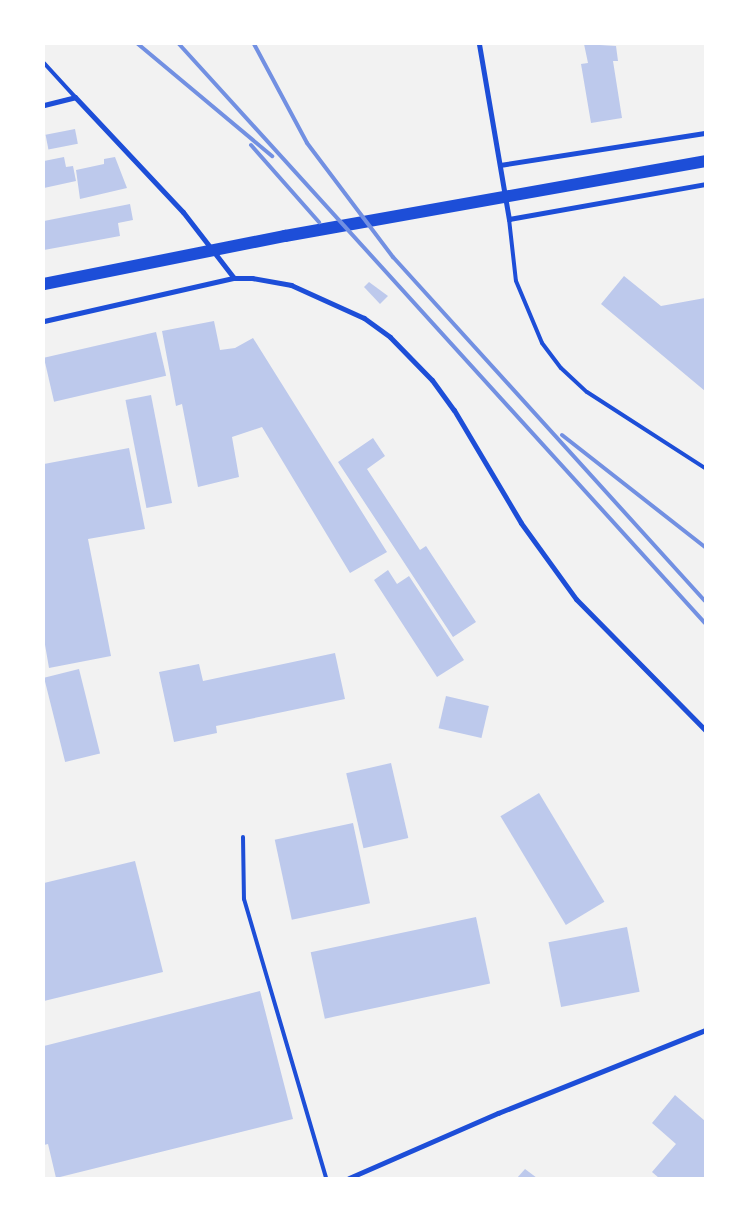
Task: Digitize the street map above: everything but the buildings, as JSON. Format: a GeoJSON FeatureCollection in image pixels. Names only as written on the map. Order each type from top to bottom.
{"type":"FeatureCollection","features":[{"type":"Feature","properties":{"kind":"main road"},"geometry":{"type":"LineString","coordinates":[[44,284],[705,161]]}},
{"type":"Feature","properties":{"kind":"street"},"geometry":{"type":"LineString","coordinates":[[479,44],[509,219],[705,184]]}},
{"type":"Feature","properties":{"kind":"street"},"geometry":{"type":"LineString","coordinates":[[44,105],[75,98],[184,212],[234,278]]}},
{"type":"Feature","properties":{"kind":"street"},"geometry":{"type":"LineString","coordinates":[[500,164],[705,133]]}},
{"type":"Feature","properties":{"kind":"street"},"geometry":{"type":"LineString","coordinates":[[44,321],[234,278],[290,284],[342,305],[390,337],[414,360],[454,410],[520,522],[576,599],[705,730]]}},
{"type":"Feature","properties":{"kind":"street"},"geometry":{"type":"LineString","coordinates":[[349,1178],[498,1113],[705,1030]]}},
{"type":"Feature","properties":{"kind":"lane"},"geometry":{"type":"LineString","coordinates":[[44,63],[75,98]]}},
{"type":"Feature","properties":{"kind":"lane"},"geometry":{"type":"LineString","coordinates":[[509,219],[516,281],[542,343],[561,368],[587,392],[705,468]]}},
{"type":"Feature","properties":{"kind":"lane"},"geometry":{"type":"LineString","coordinates":[[243,837],[244,899],[326,1178]]}},
{"type":"Feature","properties":{"kind":"railway"},"geometry":{"type":"LineString","coordinates":[[138,44],[272,156]]}},
{"type":"Feature","properties":{"kind":"railway"},"geometry":{"type":"LineString","coordinates":[[179,44],[705,623]]}},
{"type":"Feature","properties":{"kind":"railway"},"geometry":{"type":"LineString","coordinates":[[254,44],[307,143],[393,257],[705,601]]}},
{"type":"Feature","properties":{"kind":"railway"},"geometry":{"type":"LineString","coordinates":[[251,145],[319,222]]}},
{"type":"Feature","properties":{"kind":"railway"},"geometry":{"type":"LineString","coordinates":[[562,435],[705,547]]}}]}
